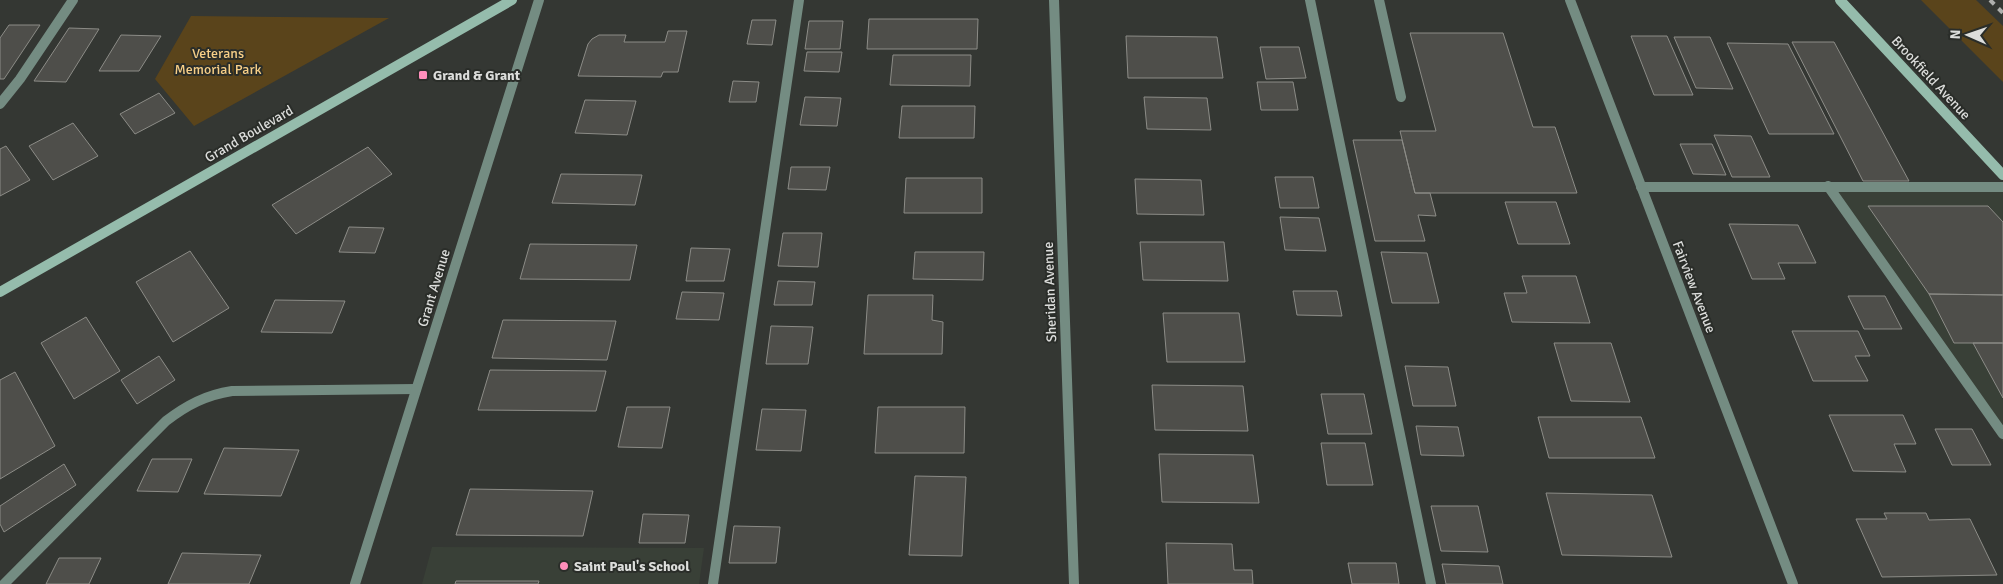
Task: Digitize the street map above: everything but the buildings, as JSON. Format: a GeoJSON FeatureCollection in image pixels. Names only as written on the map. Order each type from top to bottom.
{"type":"FeatureCollection","features":[{"type":"Feature","properties":{"kind":"street"},"geometry":{"type":"LineString","coordinates":[[0,104],[20,79],[73,0]]}},
{"type":"Feature","properties":{"kind":"street","name":"Grand Boulevard"},"geometry":{"type":"LineString","coordinates":[[0,292],[512,0]]}},
{"type":"Feature","properties":{"kind":"street","name":"Grant Avenue"},"geometry":{"type":"LineString","coordinates":[[355,584],[539,0]]}},
{"type":"Feature","properties":{"kind":"street"},"geometry":{"type":"LineString","coordinates":[[713,584],[799,0]]}},
{"type":"Feature","properties":{"kind":"street","name":"Sheridan Avenue"},"geometry":{"type":"LineString","coordinates":[[1054,0],[1074,584]]}},
{"type":"Feature","properties":{"kind":"street"},"geometry":{"type":"LineString","coordinates":[[1310,0],[1431,584]]}},
{"type":"Feature","properties":{"kind":"street"},"geometry":{"type":"LineString","coordinates":[[1379,0],[1401,97]]}},
{"type":"Feature","properties":{"kind":"street","name":"Fairview Avenue"},"geometry":{"type":"LineString","coordinates":[[1570,0],[1793,584]]}},
{"type":"Feature","properties":{"kind":"street","name":"Brookfield Avenue"},"geometry":{"type":"LineString","coordinates":[[1840,0],[2003,175]]}},
{"type":"Feature","properties":{"kind":"street"},"geometry":{"type":"LineString","coordinates":[[1828,186],[2003,434]]}},
{"type":"Feature","properties":{"kind":"street"},"geometry":{"type":"LineString","coordinates":[[1641,187],[2003,187]]}},
{"type":"Feature","properties":{"kind":"street"},"geometry":{"type":"LineString","coordinates":[[4,584],[166,420],[189,404],[209,394],[232,391],[416,389]]}},
{"type":"Feature","properties":{"kind":"shaded area"},"geometry":{"type":"Polygon","coordinates":[[[1827,190],[2003,190],[2003,442],[1827,190]]]}},
{"type":"Feature","properties":{"kind":"shaded area","name":"Saint Paul's School"},"geometry":{"type":"Polygon","coordinates":[[[432,547],[704,548],[699,584],[422,584],[432,547]]]}},
{"type":"Feature","properties":{"kind":"green space"},"geometry":{"type":"Polygon","coordinates":[[[1921,0],[1976,0],[2003,26],[2003,82],[1921,0]]]}},
{"type":"Feature","properties":{"kind":"green space","name":"Veterans Memorial Park"},"geometry":{"type":"Polygon","coordinates":[[[191,16],[389,18],[194,126],[155,79],[191,16]]]}},
{"type":"Feature","properties":{"kind":"railway"},"geometry":{"type":"LineString","coordinates":[[1990,0],[2003,13]]}},
{"type":"Feature","properties":{"kind":"place","name":"Grand & Grant"},"geometry":{"type":"Point","coordinates":[423,75]}},
{"type":"Feature","properties":{"kind":"place","name":"Saint Paul's School"},"geometry":{"type":"Point","coordinates":[564,566]}}]}
